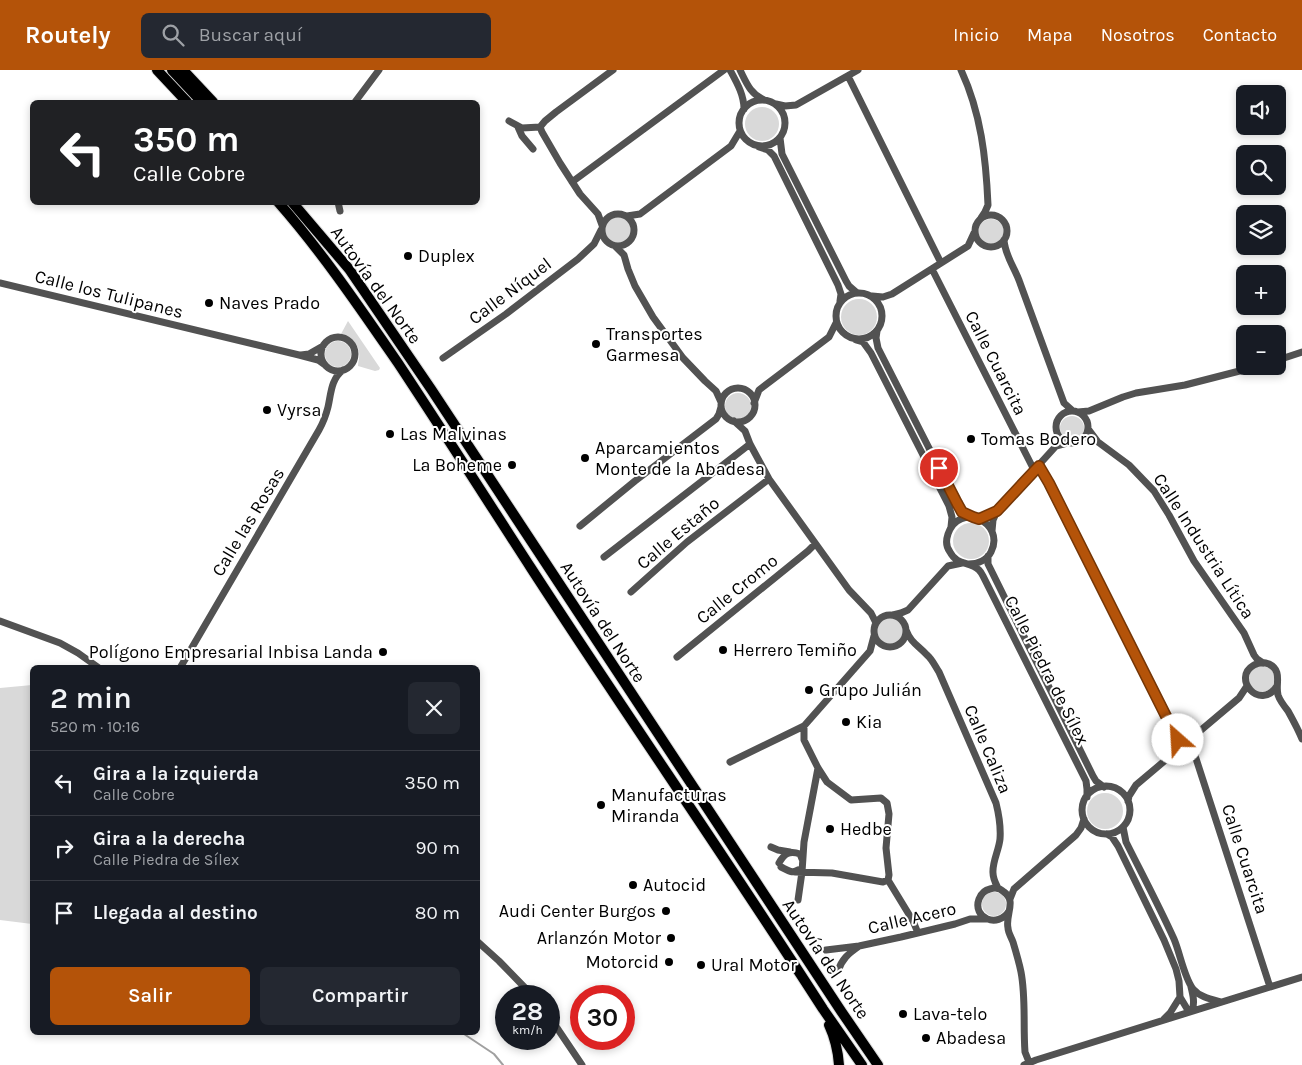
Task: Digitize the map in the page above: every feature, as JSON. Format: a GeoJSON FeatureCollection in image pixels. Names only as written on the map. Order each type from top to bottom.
{"type":"FeatureCollection","features":[{"type":"Feature","properties":{"kind":"highway"},"geometry":{"type":"LineString","coordinates":[[156,70],[185,100]]}},
{"type":"Feature","properties":{"kind":"highway"},"geometry":{"type":"LineString","coordinates":[[172,70],[200,100]]}},
{"type":"Feature","properties":{"kind":"highway"},"geometry":{"type":"LineString","coordinates":[[183,70],[211,100]]}},
{"type":"Feature","properties":{"kind":"highway","name":"Autovía del Norte"},"geometry":{"type":"LineString","coordinates":[[281,205],[310,240],[357,303],[434,417],[538,579],[862,1065]]}},
{"type":"Feature","properties":{"kind":"highway","name":"Autovía del Norte"},"geometry":{"type":"LineString","coordinates":[[295,205],[349,269],[431,389],[878,1065]]}},
{"type":"Feature","properties":{"kind":"highway"},"geometry":{"type":"LineString","coordinates":[[304,205],[349,269]]}},
{"type":"Feature","properties":{"kind":"highway"},"geometry":{"type":"LineString","coordinates":[[812,991],[834,1035],[839,1065]]}},
{"type":"Feature","properties":{"kind":"street"},"geometry":{"type":"LineString","coordinates":[[356,100],[379,70]]}},
{"type":"Feature","properties":{"kind":"street"},"geometry":{"type":"LineString","coordinates":[[509,122],[522,128],[540,127],[556,112],[613,70]]}},
{"type":"Feature","properties":{"kind":"street"},"geometry":{"type":"LineString","coordinates":[[572,182],[724,70]]}},
{"type":"Feature","properties":{"kind":"street"},"geometry":{"type":"LineString","coordinates":[[730,70],[742,94],[744,109]]}},
{"type":"Feature","properties":{"kind":"street"},"geometry":{"type":"LineString","coordinates":[[740,70],[755,96],[764,101]]}},
{"type":"Feature","properties":{"kind":"street"},"geometry":{"type":"LineString","coordinates":[[785,122],[788,114],[796,105],[858,70]]}},
{"type":"Feature","properties":{"kind":"street"},"geometry":{"type":"LineString","coordinates":[[961,70],[972,95],[979,124],[984,152],[988,205],[986,212],[975,226],[974,234],[968,246]]}},
{"type":"Feature","properties":{"kind":"street"},"geometry":{"type":"LineString","coordinates":[[848,76],[941,263]]}},
{"type":"Feature","properties":{"kind":"street"},"geometry":{"type":"LineString","coordinates":[[796,105],[785,106],[756,101],[747,106],[740,114],[740,131],[751,144],[768,150],[774,156],[838,285],[840,301],[835,315],[836,323],[847,337]]}},
{"type":"Feature","properties":{"kind":"street"},"geometry":{"type":"LineString","coordinates":[[759,147],[768,146],[776,142],[780,138],[785,126],[785,117],[773,103]]}},
{"type":"Feature","properties":{"kind":"street"},"geometry":{"type":"LineString","coordinates":[[518,127],[522,136],[533,149]]}},
{"type":"Feature","properties":{"kind":"street"},"geometry":{"type":"LineString","coordinates":[[540,127],[572,182],[598,214],[604,240],[624,256],[644,304],[683,358],[716,391],[724,415],[740,425],[745,431],[769,479],[849,590],[871,613],[876,623]]}},
{"type":"Feature","properties":{"kind":"street"},"geometry":{"type":"LineString","coordinates":[[624,256],[640,214],[731,146],[740,131]]}},
{"type":"Feature","properties":{"kind":"street"},"geometry":{"type":"LineString","coordinates":[[780,138],[782,154],[846,282],[857,293]]}},
{"type":"Feature","properties":{"kind":"street"},"geometry":{"type":"LineString","coordinates":[[731,146],[751,144]]}},
{"type":"Feature","properties":{"kind":"street"},"geometry":{"type":"LineString","coordinates":[[339,205],[340,211]]}},
{"type":"Feature","properties":{"kind":"street"},"geometry":{"type":"LineString","coordinates":[[988,205],[996,216],[1002,220],[1007,232],[1000,245],[993,247]]}},
{"type":"Feature","properties":{"kind":"street"},"geometry":{"type":"LineString","coordinates":[[598,214],[621,214],[626,216],[634,227]]}},
{"type":"Feature","properties":{"kind":"street"},"geometry":{"type":"LineString","coordinates":[[626,216],[640,214]]}},
{"type":"Feature","properties":{"kind":"street"},"geometry":{"type":"LineString","coordinates":[[602,227],[606,219],[612,215]]}},
{"type":"Feature","properties":{"kind":"street"},"geometry":{"type":"LineString","coordinates":[[981,218],[989,215],[996,216]]}},
{"type":"Feature","properties":{"kind":"street","name":"Calle Níquel"},"geometry":{"type":"LineString","coordinates":[[443,358],[506,314],[578,259],[594,244],[602,227]]}},
{"type":"Feature","properties":{"kind":"street"},"geometry":{"type":"LineString","coordinates":[[974,234],[982,245]]}},
{"type":"Feature","properties":{"kind":"street"},"geometry":{"type":"LineString","coordinates":[[1004,240],[1007,255],[1018,277],[1064,403],[1087,420],[1088,430],[1084,438],[1079,442]]}},
{"type":"Feature","properties":{"kind":"street"},"geometry":{"type":"LineString","coordinates":[[594,244],[602,243],[623,246],[630,241]]}},
{"type":"Feature","properties":{"kind":"street"},"geometry":{"type":"LineString","coordinates":[[870,296],[882,297],[892,294],[968,246],[975,244],[993,247],[1000,249],[1007,255]]}},
{"type":"Feature","properties":{"kind":"street","name":"Calle Cuarcita"},"geometry":{"type":"LineString","coordinates":[[932,269],[1036,468],[1049,483],[1181,747]]}},
{"type":"Feature","properties":{"kind":"street","name":"Calle los Tulipanes"},"geometry":{"type":"LineString","coordinates":[[0,283],[318,360],[326,366]]}},
{"type":"Feature","properties":{"kind":"street"},"geometry":{"type":"LineString","coordinates":[[840,301],[845,297],[864,293],[879,304],[882,321],[877,331],[878,348],[962,512],[988,525],[992,532],[994,538],[993,547],[988,556],[978,563],[948,566]]}},
{"type":"Feature","properties":{"kind":"street"},"geometry":{"type":"LineString","coordinates":[[881,309],[892,294]]}},
{"type":"Feature","properties":{"kind":"street"},"geometry":{"type":"LineString","coordinates":[[754,402],[759,390],[829,337],[836,323]]}},
{"type":"Feature","properties":{"kind":"street"},"geometry":{"type":"LineString","coordinates":[[856,340],[871,336],[877,331]]}},
{"type":"Feature","properties":{"kind":"street"},"geometry":{"type":"LineString","coordinates":[[829,337],[847,337],[863,342],[871,352],[949,506],[952,517],[947,539],[949,551],[948,566],[908,610],[905,617],[904,638],[898,644]]}},
{"type":"Feature","properties":{"kind":"street"},"geometry":{"type":"LineString","coordinates":[[298,355],[309,354],[329,340],[339,338],[344,339],[353,346],[355,352],[352,363],[349,367],[337,371],[326,366],[321,356],[323,346]]}},
{"type":"Feature","properties":{"kind":"street"},"geometry":{"type":"LineString","coordinates":[[1286,357],[1302,352]]}},
{"type":"Feature","properties":{"kind":"street","name":"Calle las Rosas"},"geometry":{"type":"LineString","coordinates":[[326,366],[330,374],[332,388]]}},
{"type":"Feature","properties":{"kind":"street","name":"Calle las Rosas"},"geometry":{"type":"LineString","coordinates":[[182,665],[320,430],[325,418],[332,388],[338,374],[343,370]]}},
{"type":"Feature","properties":{"kind":"street"},"geometry":{"type":"LineString","coordinates":[[1060,416],[1066,412],[1089,411],[1136,393],[1185,385],[1236,372]]}},
{"type":"Feature","properties":{"kind":"street"},"geometry":{"type":"LineString","coordinates":[[716,391],[737,388],[759,390]]}},
{"type":"Feature","properties":{"kind":"street"},"geometry":{"type":"LineString","coordinates":[[580,526],[716,419],[726,393],[731,389]]}},
{"type":"Feature","properties":{"kind":"street"},"geometry":{"type":"LineString","coordinates":[[745,431],[746,424],[754,410],[752,395],[746,390]]}},
{"type":"Feature","properties":{"kind":"street"},"geometry":{"type":"LineString","coordinates":[[1056,446],[1056,425],[1064,403]]}},
{"type":"Feature","properties":{"kind":"street"},"geometry":{"type":"LineString","coordinates":[[1087,420],[1101,406]]}},
{"type":"Feature","properties":{"kind":"street"},"geometry":{"type":"LineString","coordinates":[[716,419],[741,421],[750,416]]}},
{"type":"Feature","properties":{"kind":"street","name":"Calle Industria Lítica"},"geometry":{"type":"LineString","coordinates":[[1088,430],[1098,442],[1129,465],[1154,491],[1194,561],[1244,633],[1254,656],[1263,663]]}},
{"type":"Feature","properties":{"kind":"street"},"geometry":{"type":"LineString","coordinates":[[1057,434],[1067,443]]}},
{"type":"Feature","properties":{"kind":"street"},"geometry":{"type":"LineString","coordinates":[[992,532],[993,520],[997,511],[1056,446],[1089,440],[1098,442]]}},
{"type":"Feature","properties":{"kind":"street"},"geometry":{"type":"LineString","coordinates":[[604,557],[750,444]]}},
{"type":"Feature","properties":{"kind":"street","name":"Calle Estaño"},"geometry":{"type":"LineString","coordinates":[[631,592],[687,542],[769,479]]}},
{"type":"Feature","properties":{"kind":"street"},"geometry":{"type":"LineString","coordinates":[[951,527],[962,519],[976,518],[997,511]]}},
{"type":"Feature","properties":{"kind":"street","name":"Calle Cromo"},"geometry":{"type":"LineString","coordinates":[[677,657],[808,552],[815,544]]}},
{"type":"Feature","properties":{"kind":"street"},"geometry":{"type":"LineString","coordinates":[[949,551],[954,558],[965,564]]}},
{"type":"Feature","properties":{"kind":"street","name":"Calle Piedra de Sílex"},"geometry":{"type":"LineString","coordinates":[[988,556],[988,564],[1034,659],[1096,782],[1104,787]]}},
{"type":"Feature","properties":{"kind":"street","name":"Calle Piedra de Sílex"},"geometry":{"type":"LineString","coordinates":[[965,564],[978,569],[983,576],[1086,781],[1087,797]]}},
{"type":"Feature","properties":{"kind":"street"},"geometry":{"type":"LineString","coordinates":[[871,613],[884,616],[908,610]]}},
{"type":"Feature","properties":{"kind":"street"},"geometry":{"type":"LineString","coordinates":[[893,615],[901,619],[905,627]]}},
{"type":"Feature","properties":{"kind":"street"},"geometry":{"type":"LineString","coordinates":[[730,762],[804,726],[870,651],[876,623],[884,616]]}},
{"type":"Feature","properties":{"kind":"street"},"geometry":{"type":"LineString","coordinates":[[0,621],[60,643],[78,652],[95,665]]}},
{"type":"Feature","properties":{"kind":"street","name":"Calle Caliza"},"geometry":{"type":"LineString","coordinates":[[905,627],[913,643],[927,654],[939,672],[996,803],[1001,832],[999,850],[992,871],[993,878],[985,891]]}},
{"type":"Feature","properties":{"kind":"street"},"geometry":{"type":"LineString","coordinates":[[874,636],[884,646],[891,647],[898,644],[913,643]]}},
{"type":"Feature","properties":{"kind":"street"},"geometry":{"type":"LineString","coordinates":[[870,651],[884,646]]}},
{"type":"Feature","properties":{"kind":"street"},"geometry":{"type":"LineString","coordinates":[[1107,834],[1114,833],[1127,822],[1130,814],[1129,796],[1136,786],[1241,697],[1247,686],[1246,676],[1254,656]]}},
{"type":"Feature","properties":{"kind":"street"},"geometry":{"type":"LineString","coordinates":[[1250,668],[1256,664],[1263,663],[1271,665],[1276,670],[1277,686],[1281,701],[1293,719],[1302,739]]}},
{"type":"Feature","properties":{"kind":"street"},"geometry":{"type":"LineString","coordinates":[[1247,686],[1259,695],[1272,692],[1277,686]]}},
{"type":"Feature","properties":{"kind":"street"},"geometry":{"type":"LineString","coordinates":[[1241,697],[1254,693]]}},
{"type":"Feature","properties":{"kind":"street"},"geometry":{"type":"LineString","coordinates":[[1267,694],[1281,701]]}},
{"type":"Feature","properties":{"kind":"street"},"geometry":{"type":"LineString","coordinates":[[804,726],[804,740],[827,782],[851,800],[881,798],[887,804],[890,814],[886,848],[890,875],[888,880],[918,933]]}},
{"type":"Feature","properties":{"kind":"street","name":"Calle Cuarcita"},"geometry":{"type":"LineString","coordinates":[[1190,740],[1270,987]]}},
{"type":"Feature","properties":{"kind":"street"},"geometry":{"type":"LineString","coordinates":[[798,900],[798,872],[802,861],[818,768]]}},
{"type":"Feature","properties":{"kind":"street"},"geometry":{"type":"LineString","coordinates":[[814,788],[820,783],[827,782]]}},
{"type":"Feature","properties":{"kind":"street"},"geometry":{"type":"LineString","coordinates":[[1118,790],[1136,786]]}},
{"type":"Feature","properties":{"kind":"street"},"geometry":{"type":"LineString","coordinates":[[1095,831],[1088,826],[1084,819],[1082,808],[1087,797],[1093,791],[1104,787],[1111,787],[1123,794],[1128,801]]}},
{"type":"Feature","properties":{"kind":"street"},"geometry":{"type":"LineString","coordinates":[[1010,899],[1014,889],[1076,835],[1084,819]]}},
{"type":"Feature","properties":{"kind":"street"},"geometry":{"type":"LineString","coordinates":[[1123,827],[1126,842],[1173,938],[1194,999],[1194,1006],[1191,1011]]}},
{"type":"Feature","properties":{"kind":"street"},"geometry":{"type":"LineString","coordinates":[[1076,835],[1095,831],[1107,834],[1112,837],[1118,846],[1164,940],[1176,969],[1180,997],[1191,1011]]}},
{"type":"Feature","properties":{"kind":"street"},"geometry":{"type":"LineString","coordinates":[[804,842],[800,849],[784,855],[780,865],[788,871],[832,873],[884,882],[888,880]]}},
{"type":"Feature","properties":{"kind":"street"},"geometry":{"type":"LineString","coordinates":[[771,847],[800,854],[802,861]]}},
{"type":"Feature","properties":{"kind":"street"},"geometry":{"type":"LineString","coordinates":[[993,878],[999,889],[1006,893],[1010,899],[1011,905],[1007,919],[1023,985],[1027,1063],[1302,977]]}},
{"type":"Feature","properties":{"kind":"street"},"geometry":{"type":"LineString","coordinates":[[1009,912],[1004,918],[991,921],[986,919],[979,911],[978,904],[980,896],[992,888],[1014,889]]}},
{"type":"Feature","properties":{"kind":"street","name":"Calle Acero"},"geometry":{"type":"LineString","coordinates":[[970,919],[978,904]]}},
{"type":"Feature","properties":{"kind":"street","name":"Calle Acero"},"geometry":{"type":"LineString","coordinates":[[826,950],[859,946],[970,919],[986,919]]}},
{"type":"Feature","properties":{"kind":"street"},"geometry":{"type":"LineString","coordinates":[[997,921],[1008,928]]}},
{"type":"Feature","properties":{"kind":"street"},"geometry":{"type":"LineString","coordinates":[[480,944],[522,985]]}},
{"type":"Feature","properties":{"kind":"street","name":"Calle Acero"},"geometry":{"type":"LineString","coordinates":[[838,971],[845,956],[859,946]]}},
{"type":"Feature","properties":{"kind":"street"},"geometry":{"type":"LineString","coordinates":[[1191,987],[1206,999],[1221,1002]]}},
{"type":"Feature","properties":{"kind":"street"},"geometry":{"type":"LineString","coordinates":[[1162,1020],[1170,1013],[1180,997]]}},
{"type":"Feature","properties":{"kind":"street"},"geometry":{"type":"LineString","coordinates":[[560,1032],[582,1065]]}},
{"type":"Feature","properties":{"kind":"shaded area"},"geometry":{"type":"Polygon","coordinates":[[[762,107],[769,108],[774,112],[778,117],[778,131],[774,136],[769,140],[762,141],[755,140],[750,136],[746,131],[745,124],[746,117],[750,112],[755,108],[762,107]]]}},
{"type":"Feature","properties":{"kind":"shaded area"},"geometry":{"type":"Polygon","coordinates":[[[618,217],[627,221],[631,230],[627,239],[618,243],[609,239],[605,230],[609,221],[618,217]]]}},
{"type":"Feature","properties":{"kind":"shaded area"},"geometry":{"type":"Polygon","coordinates":[[[991,219],[1000,223],[1004,232],[1000,241],[991,245],[982,241],[978,232],[982,223],[991,219]]]}},
{"type":"Feature","properties":{"kind":"shaded area"},"geometry":{"type":"Polygon","coordinates":[[[859,299],[866,300],[872,304],[876,310],[876,324],[872,330],[866,334],[859,335],[852,334],[846,330],[842,324],[841,317],[842,310],[846,304],[852,300],[859,299]]]}},
{"type":"Feature","properties":{"kind":"shaded area"},"geometry":{"type":"Polygon","coordinates":[[[348,321],[380,368],[379,370],[375,371],[358,366],[359,354],[357,346],[350,338],[341,334],[348,321]]]}},
{"type":"Feature","properties":{"kind":"shaded area"},"geometry":{"type":"Polygon","coordinates":[[[338,341],[347,345],[351,354],[347,363],[338,367],[329,363],[325,354],[329,345],[338,341]]]}},
{"type":"Feature","properties":{"kind":"shaded area"},"geometry":{"type":"Polygon","coordinates":[[[738,393],[747,397],[751,406],[747,415],[738,419],[729,415],[725,406],[729,397],[738,393]]]}},
{"type":"Feature","properties":{"kind":"shaded area"},"geometry":{"type":"Polygon","coordinates":[[[1067,416],[1077,416],[1084,423],[1084,433],[1077,440],[1067,440],[1060,433],[1060,423],[1067,416]]]}},
{"type":"Feature","properties":{"kind":"shaded area"},"geometry":{"type":"Polygon","coordinates":[[[971,523],[978,524],[984,528],[988,534],[988,548],[984,554],[978,558],[971,559],[964,558],[958,554],[954,548],[953,541],[954,534],[958,528],[964,524],[971,523]]]}},
{"type":"Feature","properties":{"kind":"shaded area"},"geometry":{"type":"Polygon","coordinates":[[[890,618],[899,622],[903,631],[899,640],[890,644],[881,640],[877,631],[881,622],[890,618]]]}},
{"type":"Feature","properties":{"kind":"shaded area"},"geometry":{"type":"Polygon","coordinates":[[[1262,666],[1271,670],[1275,679],[1271,688],[1262,692],[1253,688],[1249,679],[1253,670],[1262,666]]]}},
{"type":"Feature","properties":{"kind":"shaded area"},"geometry":{"type":"Polygon","coordinates":[[[30,685],[30,924],[0,920],[0,688],[30,685]]]}},
{"type":"Feature","properties":{"kind":"shaded area"},"geometry":{"type":"Polygon","coordinates":[[[1105,793],[1112,794],[1118,798],[1122,804],[1122,818],[1118,824],[1112,828],[1105,829],[1098,828],[1092,824],[1088,818],[1087,811],[1088,804],[1092,798],[1098,794],[1105,793]]]}},
{"type":"Feature","properties":{"kind":"shaded area"},"geometry":{"type":"Polygon","coordinates":[[[989,892],[999,892],[1006,899],[1006,909],[999,916],[989,916],[982,909],[982,899],[989,892]]]}},
{"type":"Feature","properties":{"kind":"waterway"},"geometry":{"type":"LineString","coordinates":[[466,1035],[494,1054],[503,1065]]}},
{"type":"Feature","properties":{"kind":"place","name":"Duplex"},"geometry":{"type":"Point","coordinates":[408,256]}},
{"type":"Feature","properties":{"kind":"place","name":"Naves Prado"},"geometry":{"type":"Point","coordinates":[209,303]}},
{"type":"Feature","properties":{"kind":"place","name":"Transportes Garmesa"},"geometry":{"type":"Point","coordinates":[596,344]}},
{"type":"Feature","properties":{"kind":"place","name":"Vyrsa"},"geometry":{"type":"Point","coordinates":[267,410]}},
{"type":"Feature","properties":{"kind":"place","name":"Las Malvinas"},"geometry":{"type":"Point","coordinates":[390,434]}},
{"type":"Feature","properties":{"kind":"place","name":"Tomas Bodero"},"geometry":{"type":"Point","coordinates":[971,439]}},
{"type":"Feature","properties":{"kind":"place","name":"Aparcamientos Monte de la Abadesa"},"geometry":{"type":"Point","coordinates":[585,458]}},
{"type":"Feature","properties":{"kind":"place","name":"La Boheme"},"geometry":{"type":"Point","coordinates":[512,465]}},
{"type":"Feature","properties":{"kind":"place","name":"Herrero Temiño"},"geometry":{"type":"Point","coordinates":[723,650]}},
{"type":"Feature","properties":{"kind":"place","name":"Polígono Empresarial Inbisa Landa"},"geometry":{"type":"Point","coordinates":[383,652]}},
{"type":"Feature","properties":{"kind":"place","name":"Grupo Julián"},"geometry":{"type":"Point","coordinates":[809,690]}},
{"type":"Feature","properties":{"kind":"place","name":"Kia"},"geometry":{"type":"Point","coordinates":[846,722]}},
{"type":"Feature","properties":{"kind":"place","name":"Manufacturas Miranda"},"geometry":{"type":"Point","coordinates":[601,805]}},
{"type":"Feature","properties":{"kind":"place","name":"Hedbe"},"geometry":{"type":"Point","coordinates":[830,829]}},
{"type":"Feature","properties":{"kind":"place","name":"Autocid"},"geometry":{"type":"Point","coordinates":[633,885]}},
{"type":"Feature","properties":{"kind":"place","name":"Audi Center Burgos"},"geometry":{"type":"Point","coordinates":[666,911]}},
{"type":"Feature","properties":{"kind":"place","name":"Arlanzón Motor"},"geometry":{"type":"Point","coordinates":[671,938]}},
{"type":"Feature","properties":{"kind":"place","name":"Motorcid"},"geometry":{"type":"Point","coordinates":[669,962]}},
{"type":"Feature","properties":{"kind":"place","name":"Ural Motor"},"geometry":{"type":"Point","coordinates":[701,965]}},
{"type":"Feature","properties":{"kind":"place","name":"Lava-telo"},"geometry":{"type":"Point","coordinates":[903,1014]}},
{"type":"Feature","properties":{"kind":"place","name":"Abadesa"},"geometry":{"type":"Point","coordinates":[926,1038]}},
{"type":"Feature","properties":{"kind":"route"},"geometry":{"type":"LineString","coordinates":[[939,468],[962,512],[979,519],[997,511],[1039,466],[1178,740]]}}]}
